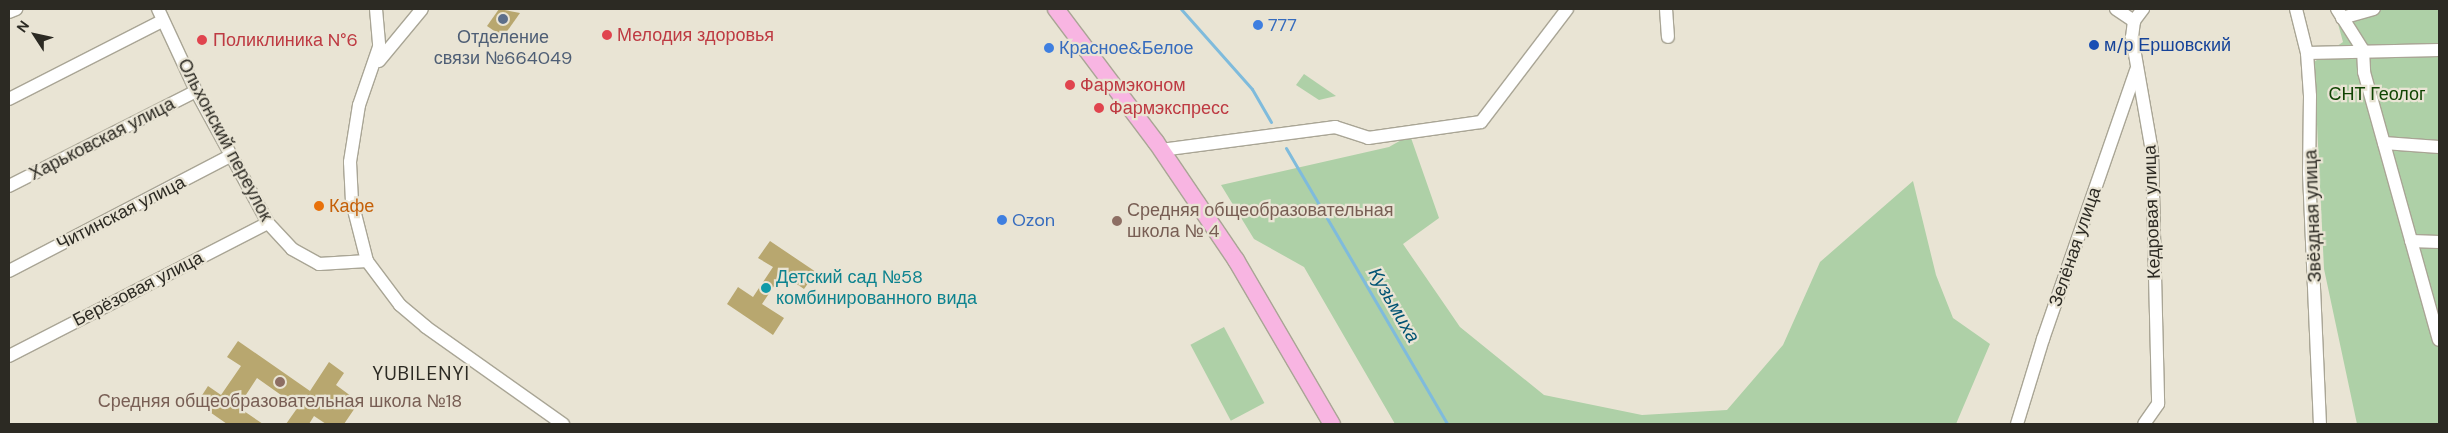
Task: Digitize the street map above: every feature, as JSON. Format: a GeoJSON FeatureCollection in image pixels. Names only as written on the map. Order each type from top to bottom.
{"type":"FeatureCollection","features":[{"type":"Feature","properties":{"kind":"main road"},"geometry":{"type":"LineString","coordinates":[[1056,9],[1161,150],[1236,260],[1332,424]]}},
{"type":"Feature","properties":{"kind":"street"},"geometry":{"type":"LineString","coordinates":[[9,12],[16,9]]}},
{"type":"Feature","properties":{"kind":"street"},"geometry":{"type":"LineString","coordinates":[[376,9],[379,47],[359,105],[350,162],[352,202],[367,261],[400,305],[426,327],[563,424]]}},
{"type":"Feature","properties":{"kind":"street"},"geometry":{"type":"LineString","coordinates":[[373,69],[422,9]]}},
{"type":"Feature","properties":{"kind":"street"},"geometry":{"type":"LineString","coordinates":[[1161,150],[1335,127],[1368,138],[1482,122],[1567,9]]}},
{"type":"Feature","properties":{"kind":"street"},"geometry":{"type":"LineString","coordinates":[[1666,9],[1668,37]]}},
{"type":"Feature","properties":{"kind":"street"},"geometry":{"type":"LineString","coordinates":[[2116,9],[2134,21],[2143,9]]}},
{"type":"Feature","properties":{"kind":"street","name":"Звёздная улица"},"geometry":{"type":"LineString","coordinates":[[2296,9],[2307,53],[2320,424]]}},
{"type":"Feature","properties":{"kind":"street"},"geometry":{"type":"LineString","coordinates":[[2374,9],[2339,14],[2363,50],[2364,72],[2438,334]]}},
{"type":"Feature","properties":{"kind":"street"},"geometry":{"type":"LineString","coordinates":[[9,99],[160,15]]}},
{"type":"Feature","properties":{"kind":"street","name":"Ольхонский переулок"},"geometry":{"type":"LineString","coordinates":[[160,15],[196,92],[268,223],[292,249],[319,264],[367,261]]}},
{"type":"Feature","properties":{"kind":"street","name":"Кедровая улица"},"geometry":{"type":"LineString","coordinates":[[2134,21],[2136,70],[2152,152],[2158,404],[2144,424]]}},
{"type":"Feature","properties":{"kind":"street"},"geometry":{"type":"LineString","coordinates":[[2307,53],[2363,50],[2439,50]]}},
{"type":"Feature","properties":{"kind":"street","name":"Зелёная улица"},"geometry":{"type":"LineString","coordinates":[[2018,424],[2043,339],[2136,70]]}},
{"type":"Feature","properties":{"kind":"street","name":"Харьковская улица"},"geometry":{"type":"LineString","coordinates":[[9,186],[196,92]]}},
{"type":"Feature","properties":{"kind":"street"},"geometry":{"type":"LineString","coordinates":[[2384,143],[2439,147]]}},
{"type":"Feature","properties":{"kind":"street","name":"Читинская улица"},"geometry":{"type":"LineString","coordinates":[[9,270],[232,155]]}},
{"type":"Feature","properties":{"kind":"street","name":"Берёзовая улица"},"geometry":{"type":"LineString","coordinates":[[9,356],[268,223]]}},
{"type":"Feature","properties":{"kind":"street"},"geometry":{"type":"LineString","coordinates":[[2411,241],[2439,242]]}},
{"type":"Feature","properties":{"kind":"green space","name":"СНТ Геолог"},"geometry":{"type":"Polygon","coordinates":[[[2334,9],[2439,9],[2439,424],[2357,424],[2324,269],[2314,62],[2343,42],[2334,9]]]}},
{"type":"Feature","properties":{"kind":"green space"},"geometry":{"type":"Polygon","coordinates":[[[1304,74],[1336,96],[1319,100],[1296,85],[1304,74]]]}},
{"type":"Feature","properties":{"kind":"green space"},"geometry":{"type":"Polygon","coordinates":[[[1410,135],[1439,218],[1403,244],[1460,327],[1544,395],[1642,415],[1727,410],[1783,345],[1820,262],[1913,181],[1936,275],[1953,318],[1990,344],[1956,424],[1395,424],[1304,267],[1254,239],[1221,185],[1389,147],[1410,135]]]}},
{"type":"Feature","properties":{"kind":"green space"},"geometry":{"type":"Polygon","coordinates":[[[1224,327],[1264,403],[1231,421],[1190,345],[1224,327]]]}},
{"type":"Feature","properties":{"kind":"building","name":"Отделение связи №664049"},"geometry":{"type":"Polygon","coordinates":[[[499,9],[520,13],[503,37],[487,26],[499,9]]]}},
{"type":"Feature","properties":{"kind":"building","name":"Детский сад №58 комбинированного вида"},"geometry":{"type":"Polygon","coordinates":[[[770,241],[816,272],[804,289],[782,274],[762,304],[784,318],[773,335],[727,304],[738,287],[753,297],[773,267],[758,258],[770,241]]]}},
{"type":"Feature","properties":{"kind":"building","name":"Средняя общеобразовательная школа №18"},"geometry":{"type":"Polygon","coordinates":[[[238,341],[310,391],[329,362],[344,373],[336,385],[359,402],[344,424],[326,424],[314,416],[309,424],[286,424],[298,407],[257,378],[238,407],[263,424],[227,424],[197,403],[208,386],[221,395],[241,366],[227,357],[238,341]]]}},
{"type":"Feature","properties":{"kind":"waterway","name":"Кузьмиха"},"geometry":{"type":"LineString","coordinates":[[1181,9],[1252,89],[1271,122]]}},
{"type":"Feature","properties":{"kind":"waterway","name":"Кузьмиха"},"geometry":{"type":"LineString","coordinates":[[1286,148],[1447,424]]}},
{"type":"Feature","properties":{"kind":"place","name":"Отделение связи №664049"},"geometry":{"type":"Point","coordinates":[503,19]}},
{"type":"Feature","properties":{"kind":"place","name":"777"},"geometry":{"type":"Point","coordinates":[1258,25]}},
{"type":"Feature","properties":{"kind":"place","name":"Мелодия здоровья"},"geometry":{"type":"Point","coordinates":[607,35]}},
{"type":"Feature","properties":{"kind":"place","name":"Поликлиника N°6"},"geometry":{"type":"Point","coordinates":[202,40]}},
{"type":"Feature","properties":{"kind":"place","name":"м/р Ершовский"},"geometry":{"type":"Point","coordinates":[2094,45]}},
{"type":"Feature","properties":{"kind":"place","name":"Красное&Белое"},"geometry":{"type":"Point","coordinates":[1049,48]}},
{"type":"Feature","properties":{"kind":"place","name":"Фармэконом"},"geometry":{"type":"Point","coordinates":[1070,85]}},
{"type":"Feature","properties":{"kind":"place","name":"Фармэкспресс"},"geometry":{"type":"Point","coordinates":[1099,108]}},
{"type":"Feature","properties":{"kind":"place","name":"Кафе"},"geometry":{"type":"Point","coordinates":[319,206]}},
{"type":"Feature","properties":{"kind":"place","name":"Ozon"},"geometry":{"type":"Point","coordinates":[1002,220]}},
{"type":"Feature","properties":{"kind":"place","name":"Средняя общеобразовательная школа № 4"},"geometry":{"type":"Point","coordinates":[1117,221]}},
{"type":"Feature","properties":{"kind":"place","name":"Детский сад №58 комбинированного вида"},"geometry":{"type":"Point","coordinates":[766,288]}},
{"type":"Feature","properties":{"kind":"place","name":"Средняя общеобразовательная школа №18"},"geometry":{"type":"Point","coordinates":[280,382]}},
{"type":"Feature","properties":{"kind":"district","name":"YUBILENYI"},"geometry":{"type":"Point","coordinates":[421,374]}}]}
